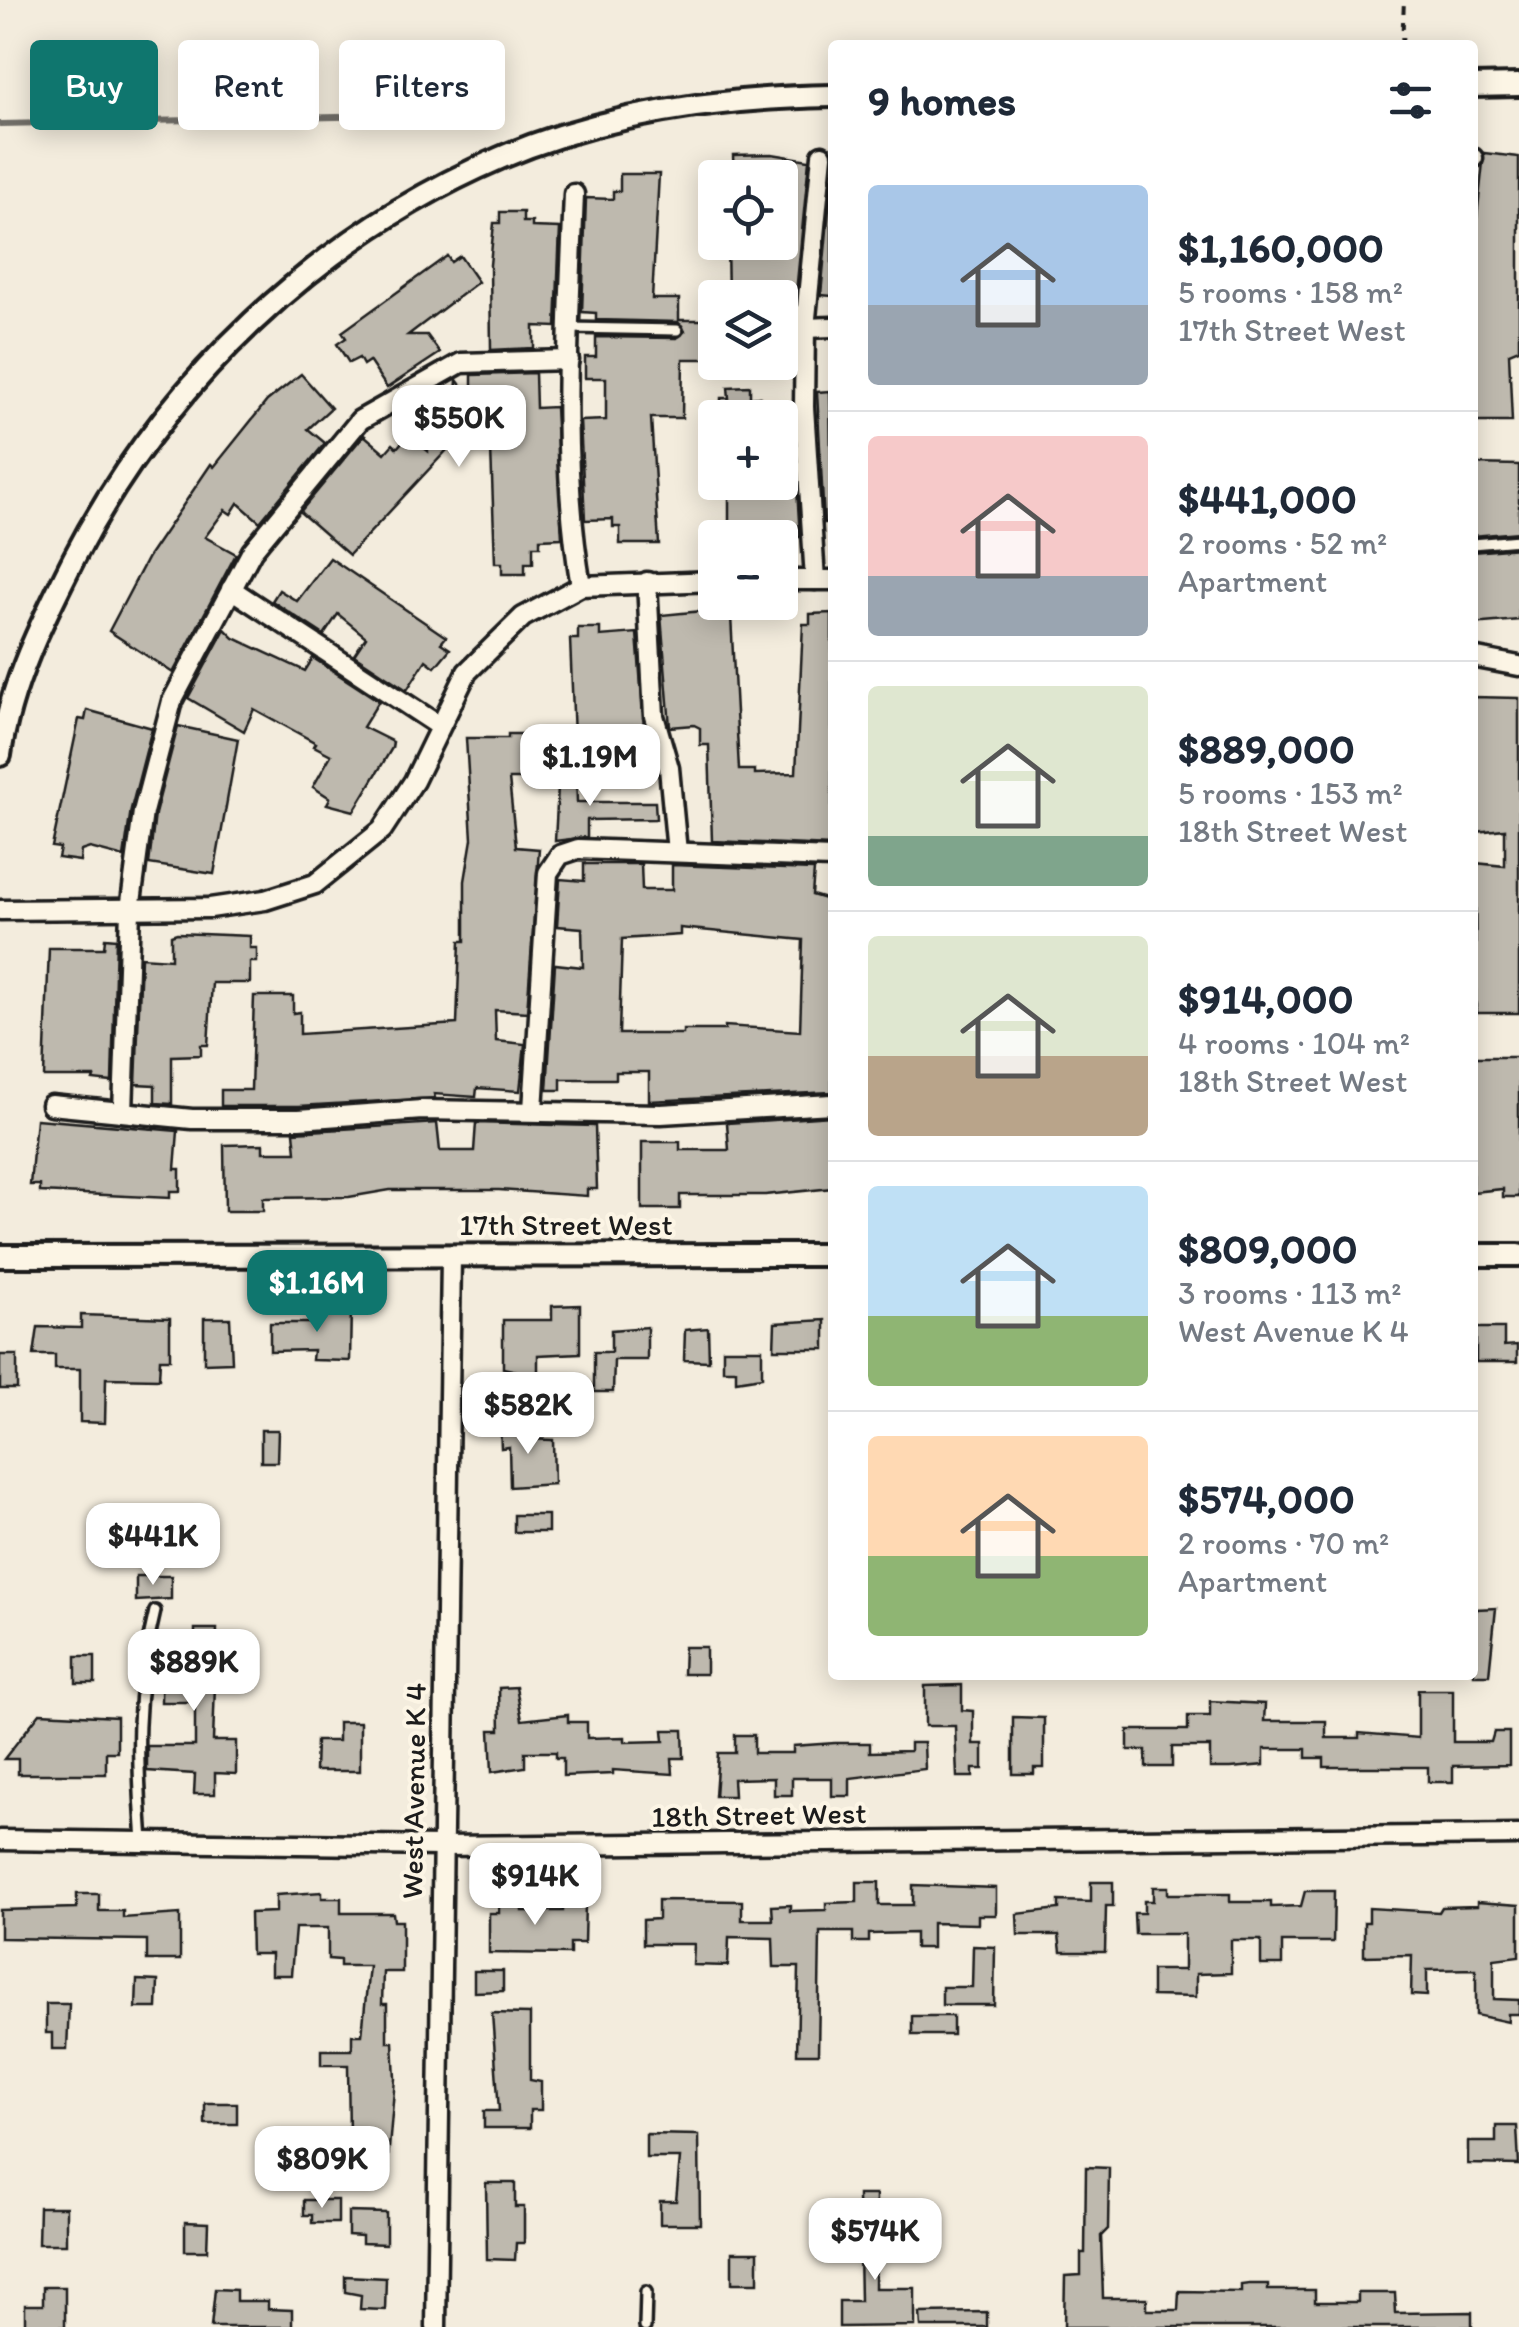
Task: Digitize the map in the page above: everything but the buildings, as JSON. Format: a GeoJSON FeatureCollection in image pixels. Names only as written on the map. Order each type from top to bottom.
{"type":"FeatureCollection","features":[{"type":"Feature","properties":{"kind":"street"},"geometry":{"type":"LineString","coordinates":[[1478,86],[1519,85]]}},
{"type":"Feature","properties":{"kind":"street"},"geometry":{"type":"LineString","coordinates":[[0,755],[4,724],[50,605],[107,494],[195,378],[292,285],[414,202],[502,157],[616,120],[710,104],[828,96]]}},
{"type":"Feature","properties":{"kind":"street"},"geometry":{"type":"LineString","coordinates":[[798,580],[824,580],[804,407],[805,328],[822,156]]}},
{"type":"Feature","properties":{"kind":"street"},"geometry":{"type":"LineString","coordinates":[[574,194],[569,328],[571,525],[581,586]]}},
{"type":"Feature","properties":{"kind":"street"},"geometry":{"type":"LineString","coordinates":[[805,328],[828,327]]}},
{"type":"Feature","properties":{"kind":"street"},"geometry":{"type":"LineString","coordinates":[[124,1112],[130,910],[143,812],[172,701],[252,551],[360,420],[461,364],[569,360]]}},
{"type":"Feature","properties":{"kind":"street"},"geometry":{"type":"LineString","coordinates":[[0,910],[130,910],[265,900],[315,884],[382,830],[414,781],[438,724],[467,672],[523,616],[581,586],[698,581]]}},
{"type":"Feature","properties":{"kind":"street"},"geometry":{"type":"LineString","coordinates":[[647,582],[654,716],[669,768],[677,852]]}},
{"type":"Feature","properties":{"kind":"street"},"geometry":{"type":"LineString","coordinates":[[231,589],[438,724]]}},
{"type":"Feature","properties":{"kind":"street"},"geometry":{"type":"LineString","coordinates":[[1478,658],[1519,666]]}},
{"type":"Feature","properties":{"kind":"street"},"geometry":{"type":"LineString","coordinates":[[532,1110],[548,873],[560,855],[578,848],[828,858]]}},
{"type":"Feature","properties":{"kind":"street"},"geometry":{"type":"LineString","coordinates":[[51,1106],[192,1118],[299,1118],[422,1110],[661,1114],[828,1104]]}},
{"type":"Feature","properties":{"kind":"street","name":"17th Street West"},"geometry":{"type":"LineString","coordinates":[[0,1256],[828,1255]]}},
{"type":"Feature","properties":{"kind":"street"},"geometry":{"type":"LineString","coordinates":[[1478,1255],[1519,1255]]}},
{"type":"Feature","properties":{"kind":"street","name":"West Avenue K 4"},"geometry":{"type":"LineString","coordinates":[[436,2327],[451,1256]]}},
{"type":"Feature","properties":{"kind":"street","name":"18th Street West"},"geometry":{"type":"LineString","coordinates":[[0,1840],[440,1846],[1519,1835]]}},
{"type":"Feature","properties":{"kind":"lane"},"geometry":{"type":"LineString","coordinates":[[569,328],[677,330]]}},
{"type":"Feature","properties":{"kind":"lane"},"geometry":{"type":"LineString","coordinates":[[1478,543],[1519,540]]}},
{"type":"Feature","properties":{"kind":"lane"},"geometry":{"type":"LineString","coordinates":[[143,1842],[136,1732],[140,1669],[155,1612]]}},
{"type":"Feature","properties":{"kind":"lane"},"geometry":{"type":"LineString","coordinates":[[645,2327],[646,2292]]}},
{"type":"Feature","properties":{"kind":"path"},"geometry":{"type":"LineString","coordinates":[[1402,40],[1404,0]]}},
{"type":"Feature","properties":{"kind":"waterway"},"geometry":{"type":"LineString","coordinates":[[0,124],[339,117]]}}]}
